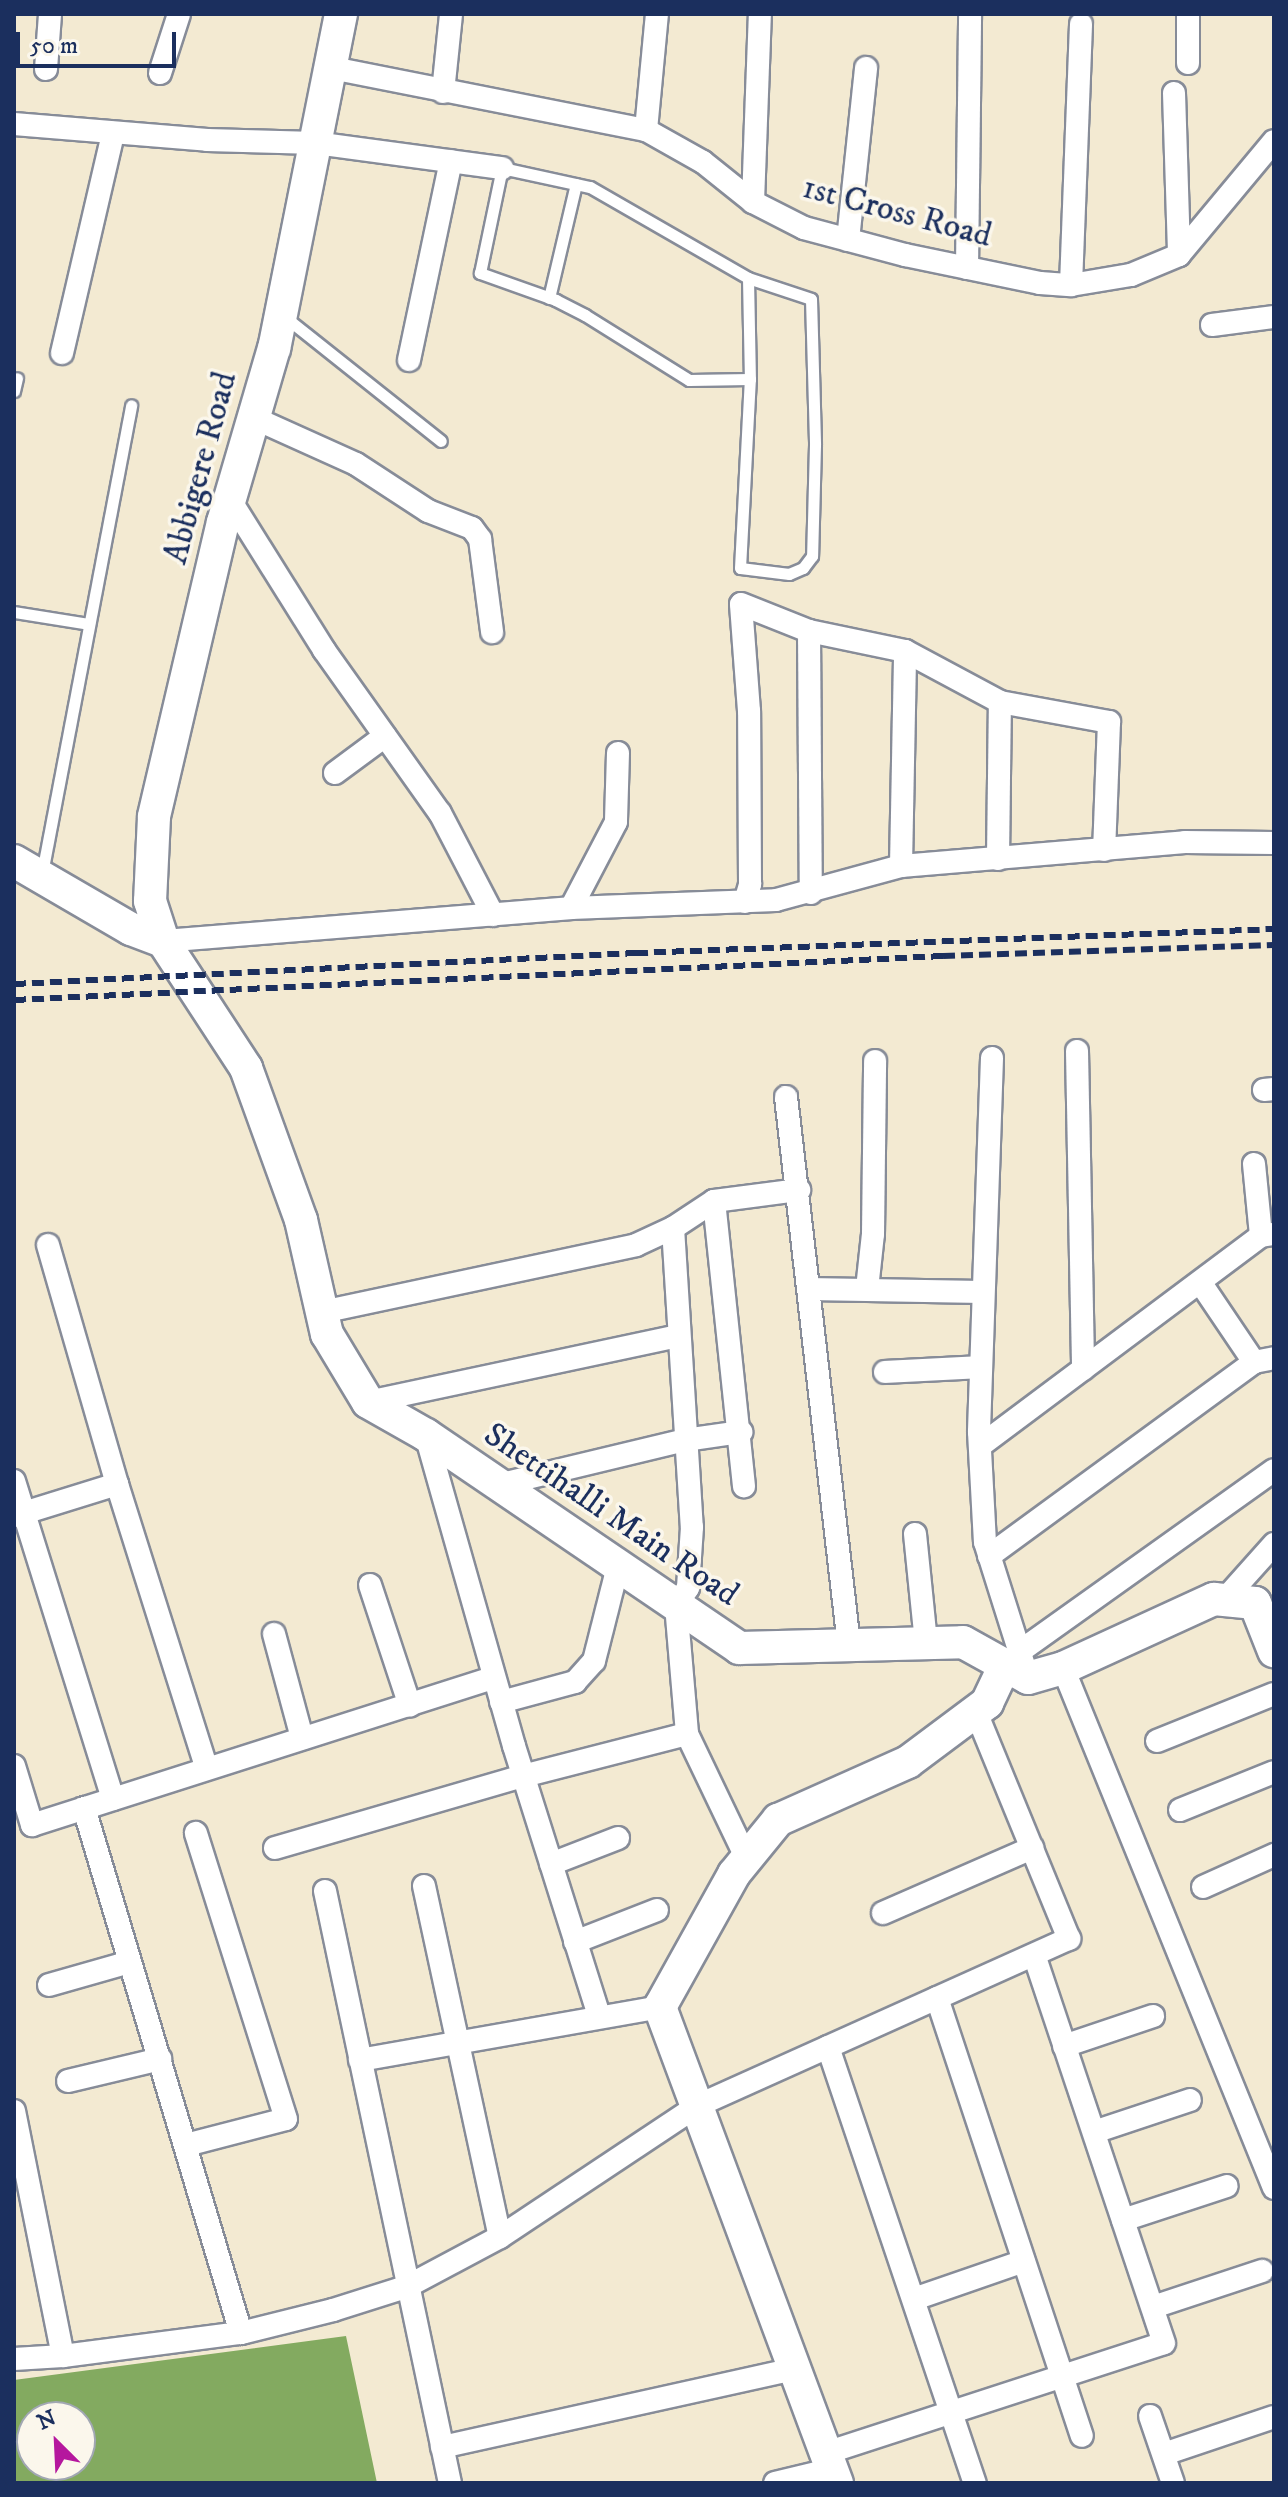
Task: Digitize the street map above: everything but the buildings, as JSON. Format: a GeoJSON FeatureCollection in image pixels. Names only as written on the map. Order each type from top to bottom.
{"type":"FeatureCollection","features":[{"type":"Feature","properties":{"kind":"street"},"geometry":{"type":"LineString","coordinates":[[46,69],[50,14]]}},
{"type":"Feature","properties":{"kind":"street"},"geometry":{"type":"LineString","coordinates":[[160,73],[179,14]]}},
{"type":"Feature","properties":{"kind":"street","name":"Abbigere Road"},"geometry":{"type":"LineString","coordinates":[[163,941],[150,901],[154,817],[230,500],[281,313],[341,14]]}},
{"type":"Feature","properties":{"kind":"street"},"geometry":{"type":"LineString","coordinates":[[443,92],[451,14]]}},
{"type":"Feature","properties":{"kind":"street"},"geometry":{"type":"LineString","coordinates":[[646,130],[657,14]]}},
{"type":"Feature","properties":{"kind":"street"},"geometry":{"type":"LineString","coordinates":[[753,202],[760,14]]}},
{"type":"Feature","properties":{"kind":"street"},"geometry":{"type":"LineString","coordinates":[[967,268],[970,14]]}},
{"type":"Feature","properties":{"kind":"street"},"geometry":{"type":"LineString","coordinates":[[1188,14],[1188,63]]}},
{"type":"Feature","properties":{"kind":"street"},"geometry":{"type":"LineString","coordinates":[[1071,285],[1081,24]]}},
{"type":"Feature","properties":{"kind":"street","name":"1st Cross Road"},"geometry":{"type":"LineString","coordinates":[[332,68],[646,130],[703,162],[753,202],[804,228],[1040,283],[1071,285],[1131,275],[1179,255],[1274,141]]}},
{"type":"Feature","properties":{"kind":"street"},"geometry":{"type":"LineString","coordinates":[[848,240],[866,68]]}},
{"type":"Feature","properties":{"kind":"street"},"geometry":{"type":"LineString","coordinates":[[1174,93],[1179,255]]}},
{"type":"Feature","properties":{"kind":"street"},"geometry":{"type":"LineString","coordinates":[[14,124],[113,133],[316,143],[502,168]]}},
{"type":"Feature","properties":{"kind":"street"},"geometry":{"type":"LineString","coordinates":[[62,353],[113,133]]}},
{"type":"Feature","properties":{"kind":"street"},"geometry":{"type":"LineString","coordinates":[[409,360],[451,161]]}},
{"type":"Feature","properties":{"kind":"street"},"geometry":{"type":"LineString","coordinates":[[1212,325],[1274,317]]}},
{"type":"Feature","properties":{"kind":"street"},"geometry":{"type":"LineString","coordinates":[[254,418],[356,464],[428,511],[472,528],[480,539],[492,632]]}},
{"type":"Feature","properties":{"kind":"street"},"geometry":{"type":"LineString","coordinates":[[230,500],[324,650],[440,813],[493,915]]}},
{"type":"Feature","properties":{"kind":"street"},"geometry":{"type":"LineString","coordinates":[[745,902],[750,884],[749,727],[741,604],[809,631],[905,651],[1000,702],[1109,722],[1104,850]]}},
{"type":"Feature","properties":{"kind":"street"},"geometry":{"type":"LineString","coordinates":[[809,631],[811,893]]}},
{"type":"Feature","properties":{"kind":"street"},"geometry":{"type":"LineString","coordinates":[[901,866],[905,651]]}},
{"type":"Feature","properties":{"kind":"street"},"geometry":{"type":"LineString","coordinates":[[998,859],[1000,702]]}},
{"type":"Feature","properties":{"kind":"street"},"geometry":{"type":"LineString","coordinates":[[335,773],[385,736]]}},
{"type":"Feature","properties":{"kind":"street"},"geometry":{"type":"LineString","coordinates":[[571,908],[616,822],[618,753]]}},
{"type":"Feature","properties":{"kind":"street"},"geometry":{"type":"LineString","coordinates":[[27,869],[131,929],[163,941],[571,908],[745,902],[811,893],[868,872],[901,866],[1185,842],[1274,843]]}},
{"type":"Feature","properties":{"kind":"street","name":"Shettihalli Main Road"},"geometry":{"type":"LineString","coordinates":[[163,941],[246,1068],[301,1220],[327,1334],[368,1402],[426,1435],[739,1648],[963,1642],[1017,1665]]}},
{"type":"Feature","properties":{"kind":"street"},"geometry":{"type":"LineString","coordinates":[[1077,1051],[1083,1369]]}},
{"type":"Feature","properties":{"kind":"street"},"geometry":{"type":"LineString","coordinates":[[992,1058],[980,1446],[985,1542],[1017,1665]]}},
{"type":"Feature","properties":{"kind":"street"},"geometry":{"type":"LineString","coordinates":[[867,1289],[873,1234],[875,1061]]}},
{"type":"Feature","properties":{"kind":"street"},"geometry":{"type":"LineString","coordinates":[[786,1097],[849,1645]]}},
{"type":"Feature","properties":{"kind":"street"},"geometry":{"type":"LineString","coordinates":[[980,1446],[1268,1235],[1254,1164]]}},
{"type":"Feature","properties":{"kind":"street"},"geometry":{"type":"LineString","coordinates":[[322,1312],[636,1245],[673,1228],[714,1201],[799,1190]]}},
{"type":"Feature","properties":{"kind":"street"},"geometry":{"type":"LineString","coordinates":[[714,1201],[741,1432],[744,1486]]}},
{"type":"Feature","properties":{"kind":"street"},"geometry":{"type":"LineString","coordinates":[[673,1228],[691,1542],[688,1588],[676,1605],[687,1734],[747,1859]]}},
{"type":"Feature","properties":{"kind":"street"},"geometry":{"type":"LineString","coordinates":[[48,1245],[117,1484],[206,1767]]}},
{"type":"Feature","properties":{"kind":"street"},"geometry":{"type":"LineString","coordinates":[[989,1556],[1264,1360],[1200,1282]]}},
{"type":"Feature","properties":{"kind":"street"},"geometry":{"type":"LineString","coordinates":[[808,1289],[983,1292]]}},
{"type":"Feature","properties":{"kind":"street"},"geometry":{"type":"LineString","coordinates":[[368,1402],[678,1336]]}},
{"type":"Feature","properties":{"kind":"street"},"geometry":{"type":"LineString","coordinates":[[885,1372],[981,1367]]}},
{"type":"Feature","properties":{"kind":"street"},"geometry":{"type":"LineString","coordinates":[[498,1485],[685,1440],[741,1432]]}},
{"type":"Feature","properties":{"kind":"street"},"geometry":{"type":"LineString","coordinates":[[426,1435],[523,1776],[599,2016]]}},
{"type":"Feature","properties":{"kind":"street"},"geometry":{"type":"LineString","coordinates":[[660,2007],[734,1874],[778,1820],[908,1762],[987,1703],[1017,1665],[1274,1470]]}},
{"type":"Feature","properties":{"kind":"street"},"geometry":{"type":"LineString","coordinates":[[14,1481],[19,1515],[113,1799]]}},
{"type":"Feature","properties":{"kind":"street"},"geometry":{"type":"LineString","coordinates":[[19,1515],[117,1484]]}},
{"type":"Feature","properties":{"kind":"street"},"geometry":{"type":"LineString","coordinates":[[915,1534],[926,1643]]}},
{"type":"Feature","properties":{"kind":"street"},"geometry":{"type":"LineString","coordinates":[[1224,1600],[1274,1544]]}},
{"type":"Feature","properties":{"kind":"street"},"geometry":{"type":"LineString","coordinates":[[501,1702],[575,1682],[594,1661],[618,1566]]}},
{"type":"Feature","properties":{"kind":"street"},"geometry":{"type":"LineString","coordinates":[[370,1585],[410,1706]]}},
{"type":"Feature","properties":{"kind":"street"},"geometry":{"type":"LineString","coordinates":[[1017,1665],[1063,1668],[1214,1599],[1255,1603],[1274,1651]]}},
{"type":"Feature","properties":{"kind":"street"},"geometry":{"type":"LineString","coordinates":[[274,1634],[302,1738]]}},
{"type":"Feature","properties":{"kind":"street"},"geometry":{"type":"LineString","coordinates":[[1063,1668],[1274,2188]]}},
{"type":"Feature","properties":{"kind":"street"},"geometry":{"type":"LineString","coordinates":[[14,1766],[32,1825],[206,1767],[494,1678]]}},
{"type":"Feature","properties":{"kind":"street"},"geometry":{"type":"LineString","coordinates":[[1157,1741],[1274,1694]]}},
{"type":"Feature","properties":{"kind":"street"},"geometry":{"type":"LineString","coordinates":[[14,2359],[63,2356],[241,2333],[333,2310],[406,2287],[500,2237],[699,2105],[1069,1939],[976,1712]]}},
{"type":"Feature","properties":{"kind":"street"},"geometry":{"type":"LineString","coordinates":[[275,1848],[523,1776],[687,1734]]}},
{"type":"Feature","properties":{"kind":"street"},"geometry":{"type":"LineString","coordinates":[[1180,1810],[1274,1772]]}},
{"type":"Feature","properties":{"kind":"street"},"geometry":{"type":"LineString","coordinates":[[84,1808],[241,2333]]}},
{"type":"Feature","properties":{"kind":"street"},"geometry":{"type":"LineString","coordinates":[[186,2145],[286,2119],[196,1833]]}},
{"type":"Feature","properties":{"kind":"street"},"geometry":{"type":"LineString","coordinates":[[551,1864],[618,1838]]}},
{"type":"Feature","properties":{"kind":"street"},"geometry":{"type":"LineString","coordinates":[[883,1913],[1032,1848]]}},
{"type":"Feature","properties":{"kind":"street"},"geometry":{"type":"LineString","coordinates":[[1203,1887],[1274,1855]]}},
{"type":"Feature","properties":{"kind":"street"},"geometry":{"type":"LineString","coordinates":[[424,1886],[500,2237]]}},
{"type":"Feature","properties":{"kind":"street"},"geometry":{"type":"LineString","coordinates":[[325,1891],[406,2287],[450,2483]]}},
{"type":"Feature","properties":{"kind":"street"},"geometry":{"type":"LineString","coordinates":[[575,1942],[657,1910]]}},
{"type":"Feature","properties":{"kind":"street"},"geometry":{"type":"LineString","coordinates":[[775,2483],[832,2468],[954,2412],[1164,2343],[1034,1955]]}},
{"type":"Feature","properties":{"kind":"street"},"geometry":{"type":"LineString","coordinates":[[49,1985],[130,1962]]}},
{"type":"Feature","properties":{"kind":"street"},"geometry":{"type":"LineString","coordinates":[[937,1998],[1082,2436]]}},
{"type":"Feature","properties":{"kind":"street"},"geometry":{"type":"LineString","coordinates":[[360,2060],[660,2007]]}},
{"type":"Feature","properties":{"kind":"street"},"geometry":{"type":"LineString","coordinates":[[660,2007],[832,2468]]}},
{"type":"Feature","properties":{"kind":"street"},"geometry":{"type":"LineString","coordinates":[[1064,2046],[1153,2016]]}},
{"type":"Feature","properties":{"kind":"street"},"geometry":{"type":"LineString","coordinates":[[828,2047],[954,2412],[975,2483]]}},
{"type":"Feature","properties":{"kind":"street"},"geometry":{"type":"LineString","coordinates":[[68,2081],[160,2059]]}},
{"type":"Feature","properties":{"kind":"street"},"geometry":{"type":"LineString","coordinates":[[1094,2132],[1190,2100]]}},
{"type":"Feature","properties":{"kind":"street"},"geometry":{"type":"LineString","coordinates":[[14,2111],[63,2356]]}},
{"type":"Feature","properties":{"kind":"street"},"geometry":{"type":"LineString","coordinates":[[1123,2220],[1227,2186]]}},
{"type":"Feature","properties":{"kind":"street"},"geometry":{"type":"LineString","coordinates":[[914,2299],[1024,2261]]}},
{"type":"Feature","properties":{"kind":"street"},"geometry":{"type":"LineString","coordinates":[[1153,2307],[1262,2271]]}},
{"type":"Feature","properties":{"kind":"street"},"geometry":{"type":"LineString","coordinates":[[442,2447],[793,2369]]}},
{"type":"Feature","properties":{"kind":"street"},"geometry":{"type":"LineString","coordinates":[[1150,2416],[1173,2483]]}},
{"type":"Feature","properties":{"kind":"street"},"geometry":{"type":"LineString","coordinates":[[1164,2454],[1274,2417]]}},
{"type":"Feature","properties":{"kind":"lane"},"geometry":{"type":"LineString","coordinates":[[748,278],[750,379],[740,568],[789,574],[803,568],[812,556],[815,445],[811,299],[748,278],[590,187],[502,168],[480,273],[549,298],[624,338],[689,380],[750,379]]}},
{"type":"Feature","properties":{"kind":"lane"},"geometry":{"type":"LineString","coordinates":[[549,298],[576,184]]}},
{"type":"Feature","properties":{"kind":"lane"},"geometry":{"type":"LineString","coordinates":[[281,313],[441,441]]}},
{"type":"Feature","properties":{"kind":"lane"},"geometry":{"type":"LineString","coordinates":[[14,391],[17,378]]}},
{"type":"Feature","properties":{"kind":"lane"},"geometry":{"type":"LineString","coordinates":[[27,869],[89,624],[131,405]]}},
{"type":"Feature","properties":{"kind":"lane"},"geometry":{"type":"LineString","coordinates":[[14,612],[89,624]]}},
{"type":"Feature","properties":{"kind":"green space"},"geometry":{"type":"Polygon","coordinates":[[[346,2336],[377,2483],[14,2483],[14,2380],[346,2336]]]}},
{"type":"Feature","properties":{"kind":"railway"},"geometry":{"type":"LineString","coordinates":[[14,984],[636,953],[1274,929]]}},
{"type":"Feature","properties":{"kind":"railway"},"geometry":{"type":"LineString","coordinates":[[14,1000],[943,956],[1274,945]]}}]}
